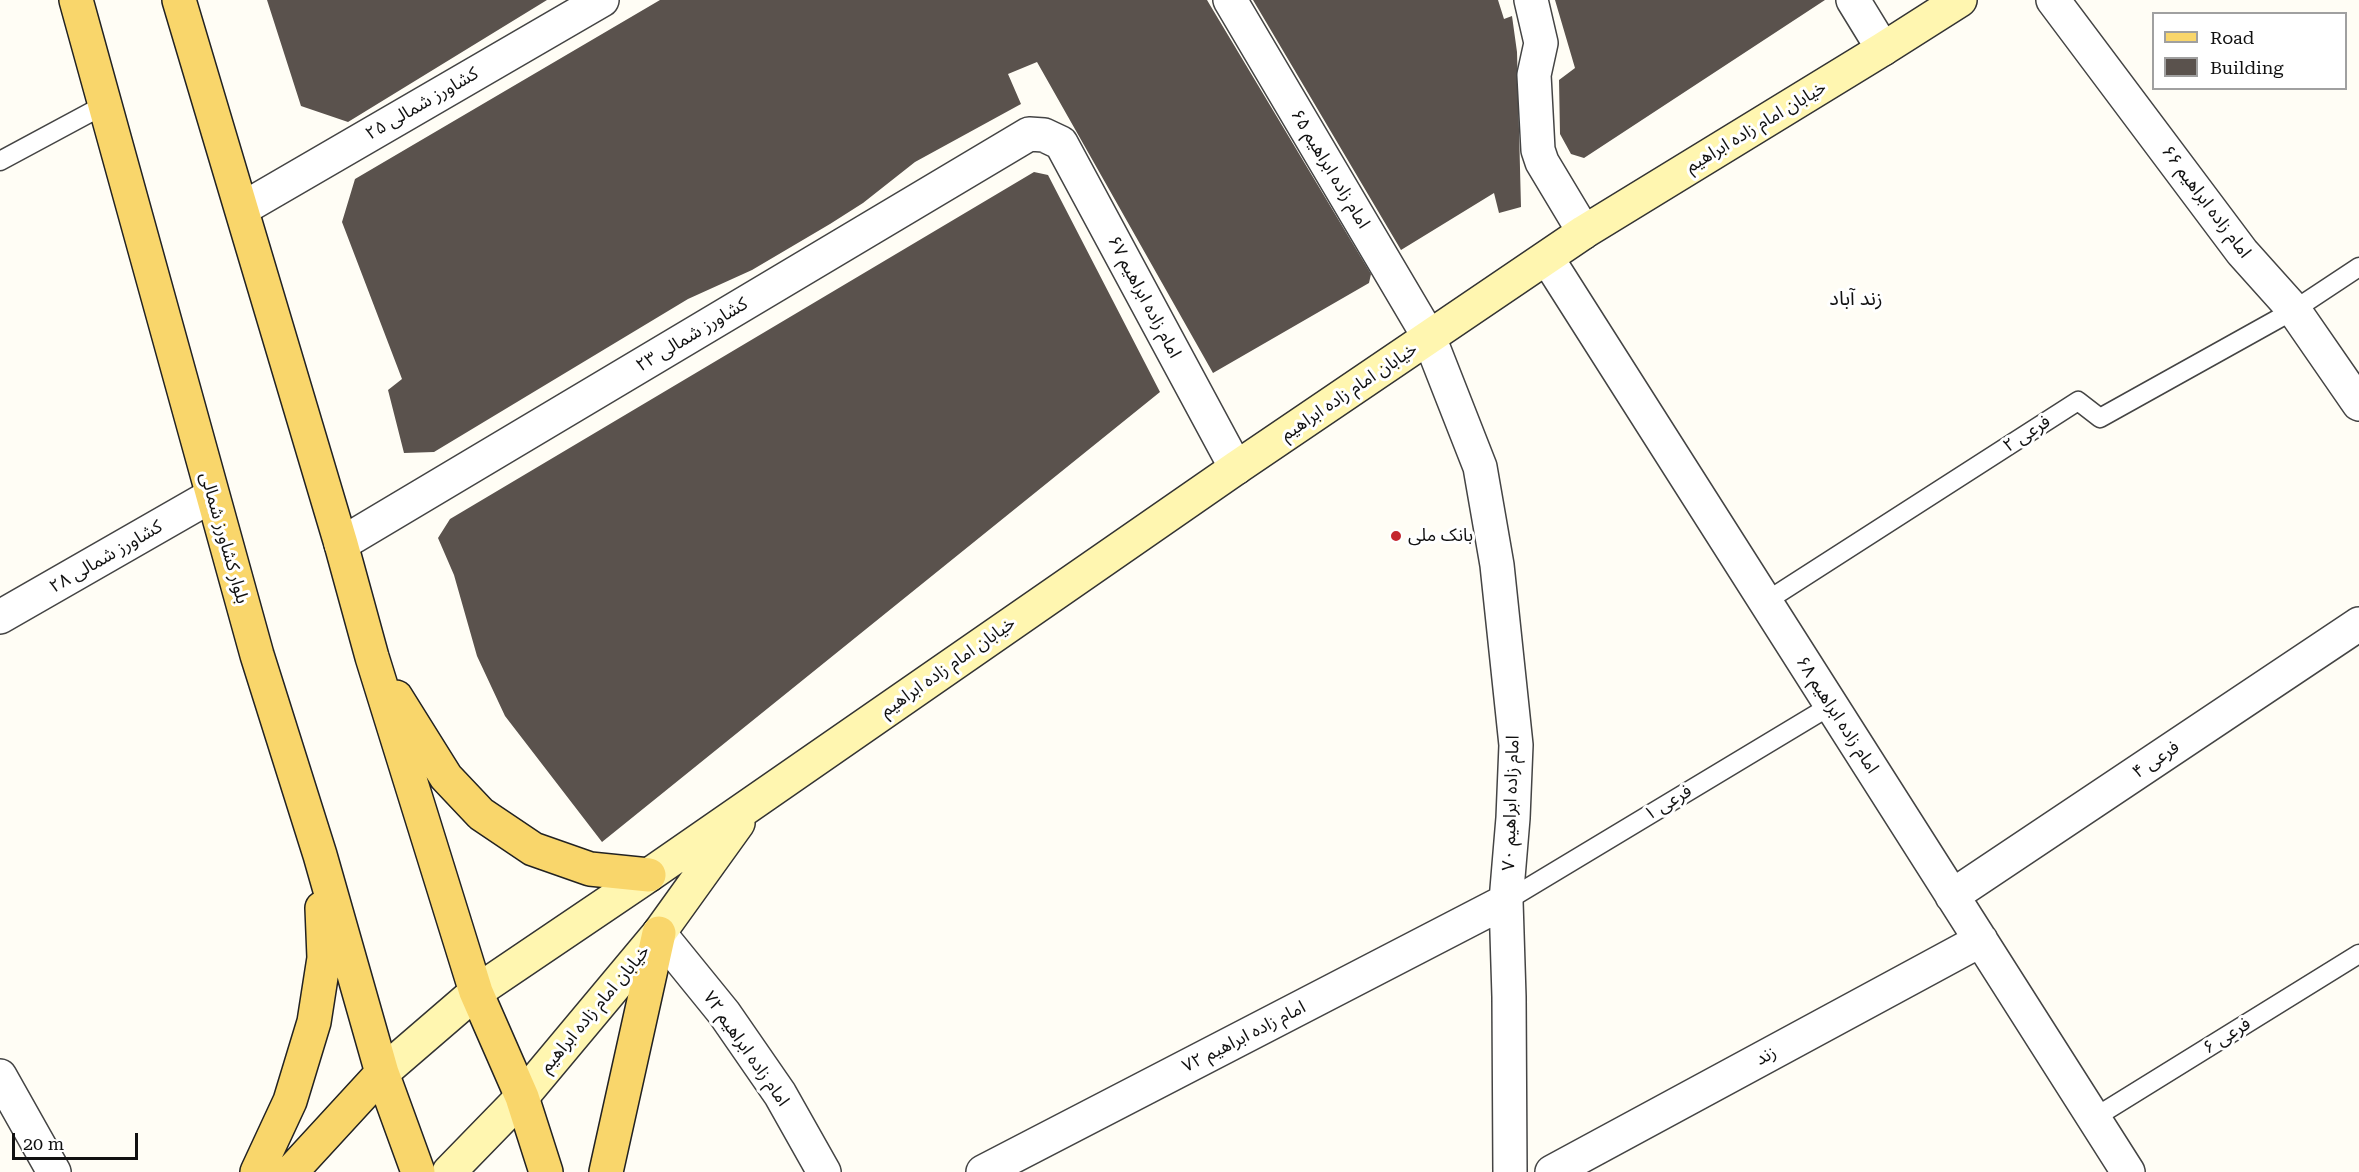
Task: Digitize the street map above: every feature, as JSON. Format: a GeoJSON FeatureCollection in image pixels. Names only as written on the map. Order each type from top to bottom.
{"type":"FeatureCollection","features":[{"type":"Feature","properties":{"kind":"main road","name":"بلوار کشاورز شمالی"},"geometry":{"type":"LineString","coordinates":[[76,0],[211,496],[257,655],[320,855],[382,1073],[418,1172]]}},
{"type":"Feature","properties":{"kind":"main road"},"geometry":{"type":"LineString","coordinates":[[179,0],[341,544],[372,657],[476,992],[522,1097],[546,1172]]}},
{"type":"Feature","properties":{"kind":"main road","name":"خیابان امام زاده ابراهیم"},"geometry":{"type":"LineString","coordinates":[[382,1073],[476,992],[752,804],[1236,468],[1584,232],[1960,0]]}},
{"type":"Feature","properties":{"kind":"main road"},"geometry":{"type":"LineString","coordinates":[[372,657],[446,777],[482,814],[532,849],[590,869],[649,875]]}},
{"type":"Feature","properties":{"kind":"main road","name":"خیابان امام زاده ابراهیم"},"geometry":{"type":"LineString","coordinates":[[449,1172],[522,1097],[659,933],[752,804]]}},
{"type":"Feature","properties":{"kind":"main road"},"geometry":{"type":"LineString","coordinates":[[257,1172],[290,1101],[314,1022],[324,958],[320,855]]}},
{"type":"Feature","properties":{"kind":"main road"},"geometry":{"type":"LineString","coordinates":[[606,1172],[659,933]]}},
{"type":"Feature","properties":{"kind":"main road"},"geometry":{"type":"LineString","coordinates":[[291,1172],[382,1073]]}},
{"type":"Feature","properties":{"kind":"street","name":"کشاورز شمالی ۲۵"},"geometry":{"type":"LineString","coordinates":[[242,209],[602,0]]}},
{"type":"Feature","properties":{"kind":"street","name":"امام زاده ابراهیم ۶۵"},"geometry":{"type":"LineString","coordinates":[[1230,0],[1429,337]]}},
{"type":"Feature","properties":{"kind":"street"},"geometry":{"type":"LineString","coordinates":[[1530,0],[1541,43],[1534,75],[1538,150],[1542,162],[1584,232]]}},
{"type":"Feature","properties":{"kind":"street"},"geometry":{"type":"LineString","coordinates":[[1853,0],[1883,49]]}},
{"type":"Feature","properties":{"kind":"street","name":"امام زاده ابراهیم ۶۶"},"geometry":{"type":"LineString","coordinates":[[2053,0],[2242,252],[2294,310],[2359,404]]}},
{"type":"Feature","properties":{"kind":"street","name":"کشاورز شمالی ۲۳"},"geometry":{"type":"LineString","coordinates":[[341,544],[1029,134],[1044,135]]}},
{"type":"Feature","properties":{"kind":"street","name":"امام زاده ابراهیم ۶۷"},"geometry":{"type":"LineString","coordinates":[[1044,135],[1061,143],[1236,468]]}},
{"type":"Feature","properties":{"kind":"street","name":"امام زاده ابراهیم ۶۸"},"geometry":{"type":"LineString","coordinates":[[1547,258],[2128,1172]]}},
{"type":"Feature","properties":{"kind":"street","name":"امام زاده ابراهیم ۷۰"},"geometry":{"type":"LineString","coordinates":[[1429,337],[1480,467],[1497,565],[1516,745],[1506,901],[1510,1172]]}},
{"type":"Feature","properties":{"kind":"street","name":"کشاورز شمالی ۲۸"},"geometry":{"type":"LineString","coordinates":[[0,617],[211,496]]}},
{"type":"Feature","properties":{"kind":"street","name":"فرعی ۴"},"geometry":{"type":"LineString","coordinates":[[1952,896],[2359,624]]}},
{"type":"Feature","properties":{"kind":"street","name":"امام زاده ابراهیم ۷۲"},"geometry":{"type":"LineString","coordinates":[[983,1172],[1506,901]]}},
{"type":"Feature","properties":{"kind":"street","name":"امام زاده ابراهیم ۷۲"},"geometry":{"type":"LineString","coordinates":[[659,933],[723,1012],[780,1094],[824,1172]]}},
{"type":"Feature","properties":{"kind":"street","name":"زند"},"geometry":{"type":"LineString","coordinates":[[1552,1172],[1981,940]]}},
{"type":"Feature","properties":{"kind":"street"},"geometry":{"type":"LineString","coordinates":[[0,1076],[54,1172]]}},
{"type":"Feature","properties":{"kind":"lane"},"geometry":{"type":"LineString","coordinates":[[0,161],[106,104]]}},
{"type":"Feature","properties":{"kind":"lane"},"geometry":{"type":"LineString","coordinates":[[2294,310],[2359,267]]}},
{"type":"Feature","properties":{"kind":"lane","name":"فرعی ۲"},"geometry":{"type":"LineString","coordinates":[[1765,602],[2078,401],[2100,418],[2294,310]]}},
{"type":"Feature","properties":{"kind":"lane","name":"فرعی ۱"},"geometry":{"type":"LineString","coordinates":[[1506,901],[1830,706]]}},
{"type":"Feature","properties":{"kind":"lane","name":"فرعی ۶"},"geometry":{"type":"LineString","coordinates":[[2094,1118],[2359,954]]}},
{"type":"Feature","properties":{"kind":"building"},"geometry":{"type":"Polygon","coordinates":[[[267,0],[547,0],[348,122],[301,106],[267,0]]]}},
{"type":"Feature","properties":{"kind":"building"},"geometry":{"type":"Polygon","coordinates":[[[660,0],[1207,0],[1371,274],[1369,283],[1213,373],[1037,62],[1008,74],[1021,104],[915,162],[863,203],[830,224],[752,270],[688,299],[434,452],[404,453],[388,390],[402,379],[342,222],[355,179],[660,0]]]}},
{"type":"Feature","properties":{"kind":"building"},"geometry":{"type":"Polygon","coordinates":[[[1253,0],[1498,0],[1504,19],[1512,16],[1517,52],[1521,207],[1499,213],[1494,193],[1401,250],[1253,0]]]}},
{"type":"Feature","properties":{"kind":"building"},"geometry":{"type":"Polygon","coordinates":[[[1555,0],[1825,0],[1584,158],[1571,154],[1560,134],[1559,80],[1575,68],[1555,0]]]}},
{"type":"Feature","properties":{"kind":"building"},"geometry":{"type":"Polygon","coordinates":[[[1034,172],[1048,175],[1160,392],[602,842],[505,716],[477,656],[454,575],[438,538],[450,519],[1034,172]]]}},
{"type":"Feature","properties":{"kind":"place","name":"بانک ملی"},"geometry":{"type":"Point","coordinates":[1396,536]}},
{"type":"Feature","properties":{"kind":"district","name":"زند آباد"},"geometry":{"type":"Point","coordinates":[1856,299]}}]}
